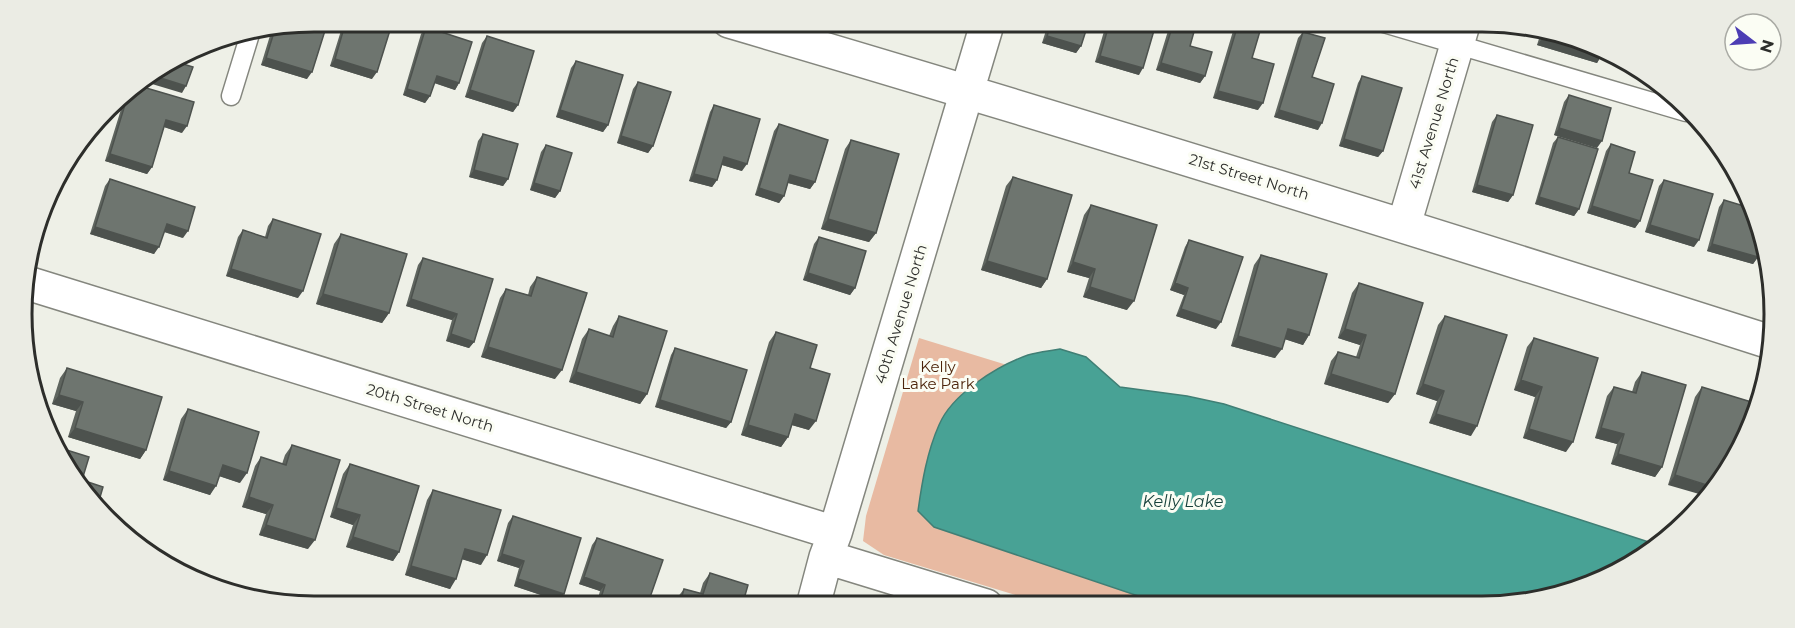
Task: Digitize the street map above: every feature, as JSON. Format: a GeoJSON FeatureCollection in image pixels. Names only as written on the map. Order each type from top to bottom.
{"type":"FeatureCollection","features":[{"type":"Feature","properties":{"kind":"street","name":"21st Street North"},"geometry":{"type":"LineString","coordinates":[[766,32],[1404,225],[1762,339]]}},
{"type":"Feature","properties":{"kind":"street","name":"40th Avenue North"},"geometry":{"type":"LineString","coordinates":[[816,596],[985,32]]}},
{"type":"Feature","properties":{"kind":"street","name":"41st Avenue North"},"geometry":{"type":"LineString","coordinates":[[1404,225],[1461,33]]}},
{"type":"Feature","properties":{"kind":"street","name":"20th Street North"},"geometry":{"type":"LineString","coordinates":[[33,285],[831,545],[961,596]]}},
{"type":"Feature","properties":{"kind":"lane"},"geometry":{"type":"LineString","coordinates":[[1461,33],[1674,108]]}},
{"type":"Feature","properties":{"kind":"lane"},"geometry":{"type":"LineString","coordinates":[[231,96],[248,39]]}},
{"type":"Feature","properties":{"kind":"green space","name":"Kelly Lake Park"},"geometry":{"type":"Polygon","coordinates":[[[919,338],[1007,365],[962,393],[918,511],[934,527],[1138,596],[1018,596],[884,555],[863,541],[866,516],[919,338]]]}},
{"type":"Feature","properties":{"kind":"water","name":"Kelly Lake"},"geometry":{"type":"Polygon","coordinates":[[[1060,349],[1086,357],[1120,387],[1187,396],[1224,404],[1648,542],[1622,559],[1572,582],[1518,594],[1499,596],[1138,596],[934,527],[918,511],[928,456],[945,414],[977,382],[1003,366],[1040,352],[1060,349]]]}},
{"type":"Feature","properties":{"kind":"building"},"geometry":{"type":"Polygon","coordinates":[[[325,32],[312,72],[266,58],[273,35],[325,32]]]}},
{"type":"Feature","properties":{"kind":"building"},"geometry":{"type":"Polygon","coordinates":[[[343,32],[389,32],[377,72],[335,59],[343,32]]]}},
{"type":"Feature","properties":{"kind":"building"},"geometry":{"type":"Polygon","coordinates":[[[424,32],[441,32],[472,42],[459,83],[437,76],[430,96],[407,89],[424,32]]]}},
{"type":"Feature","properties":{"kind":"building"},"geometry":{"type":"Polygon","coordinates":[[[1048,32],[1085,32],[1081,46],[1047,36],[1048,32]]]}},
{"type":"Feature","properties":{"kind":"building"},"geometry":{"type":"Polygon","coordinates":[[[1107,32],[1154,32],[1143,68],[1100,56],[1107,32]]]}},
{"type":"Feature","properties":{"kind":"building"},"geometry":{"type":"Polygon","coordinates":[[[1171,32],[1194,32],[1190,46],[1212,52],[1205,76],[1161,63],[1171,32]]]}},
{"type":"Feature","properties":{"kind":"building"},"geometry":{"type":"Polygon","coordinates":[[[1236,32],[1260,32],[1252,58],[1274,64],[1263,103],[1218,91],[1236,32]]]}},
{"type":"Feature","properties":{"kind":"building"},"geometry":{"type":"Polygon","coordinates":[[[1303,32],[1325,38],[1312,77],[1334,84],[1322,123],[1279,110],[1303,32]]]}},
{"type":"Feature","properties":{"kind":"building"},"geometry":{"type":"Polygon","coordinates":[[[487,36],[534,51],[518,105],[470,90],[487,36]]]}},
{"type":"Feature","properties":{"kind":"building"},"geometry":{"type":"Polygon","coordinates":[[[1542,39],[1572,46],[1585,51],[1542,39]]]}},
{"type":"Feature","properties":{"kind":"building"},"geometry":{"type":"Polygon","coordinates":[[[576,61],[623,75],[608,125],[560,110],[576,61]]]}},
{"type":"Feature","properties":{"kind":"building"},"geometry":{"type":"Polygon","coordinates":[[[183,64],[193,67],[186,86],[159,78],[183,64]]]}},
{"type":"Feature","properties":{"kind":"building"},"geometry":{"type":"Polygon","coordinates":[[[1362,76],[1402,88],[1383,151],[1344,139],[1362,76]]]}},
{"type":"Feature","properties":{"kind":"building"},"geometry":{"type":"Polygon","coordinates":[[[638,82],[671,92],[653,146],[621,136],[638,82]]]}},
{"type":"Feature","properties":{"kind":"building"},"geometry":{"type":"Polygon","coordinates":[[[145,88],[194,102],[187,126],[166,120],[152,167],[110,154],[125,105],[145,88]]]}},
{"type":"Feature","properties":{"kind":"building"},"geometry":{"type":"Polygon","coordinates":[[[1569,95],[1611,108],[1602,141],[1559,128],[1569,95]]]}},
{"type":"Feature","properties":{"kind":"building"},"geometry":{"type":"Polygon","coordinates":[[[714,105],[760,119],[747,164],[724,157],[717,180],[694,174],[714,105]]]}},
{"type":"Feature","properties":{"kind":"building"},"geometry":{"type":"Polygon","coordinates":[[[1497,115],[1533,125],[1513,195],[1477,185],[1497,115]]]}},
{"type":"Feature","properties":{"kind":"building"},"geometry":{"type":"Polygon","coordinates":[[[779,124],[828,140],[815,182],[790,175],[784,196],[759,188],[779,124]]]}},
{"type":"Feature","properties":{"kind":"building"},"geometry":{"type":"Polygon","coordinates":[[[483,134],[518,144],[508,179],[474,170],[483,134]]]}},
{"type":"Feature","properties":{"kind":"building"},"geometry":{"type":"Polygon","coordinates":[[[1558,137],[1598,149],[1579,209],[1539,197],[1558,137]]]}},
{"type":"Feature","properties":{"kind":"building"},"geometry":{"type":"Polygon","coordinates":[[[851,140],[899,154],[876,233],[828,219],[851,140]]]}},
{"type":"Feature","properties":{"kind":"building"},"geometry":{"type":"Polygon","coordinates":[[[1611,144],[1635,152],[1629,173],[1653,180],[1640,221],[1592,206],[1611,144]]]}},
{"type":"Feature","properties":{"kind":"building"},"geometry":{"type":"Polygon","coordinates":[[[546,145],[572,153],[560,191],[534,183],[546,145]]]}},
{"type":"Feature","properties":{"kind":"building"},"geometry":{"type":"Polygon","coordinates":[[[1013,177],[1072,195],[1047,279],[987,261],[1013,177]]]}},
{"type":"Feature","properties":{"kind":"building"},"geometry":{"type":"Polygon","coordinates":[[[110,179],[195,207],[188,231],[167,224],[159,247],[95,227],[110,179]]]}},
{"type":"Feature","properties":{"kind":"building"},"geometry":{"type":"Polygon","coordinates":[[[1664,180],[1713,194],[1699,240],[1650,225],[1664,180]]]}},
{"type":"Feature","properties":{"kind":"building"},"geometry":{"type":"Polygon","coordinates":[[[1724,200],[1742,205],[1758,257],[1712,244],[1724,200]]]}},
{"type":"Feature","properties":{"kind":"building"},"geometry":{"type":"Polygon","coordinates":[[[1091,205],[1157,225],[1134,301],[1090,287],[1095,269],[1073,262],[1091,205]]]}},
{"type":"Feature","properties":{"kind":"building"},"geometry":{"type":"Polygon","coordinates":[[[273,219],[321,234],[303,291],[231,269],[243,230],[267,238],[273,219]]]}},
{"type":"Feature","properties":{"kind":"building"},"geometry":{"type":"Polygon","coordinates":[[[341,234],[407,254],[389,313],[323,294],[341,234]]]}},
{"type":"Feature","properties":{"kind":"building"},"geometry":{"type":"Polygon","coordinates":[[[819,237],[866,251],[855,288],[808,273],[819,237]]]}},
{"type":"Feature","properties":{"kind":"building"},"geometry":{"type":"Polygon","coordinates":[[[1189,240],[1243,257],[1221,322],[1181,309],[1188,288],[1175,283],[1189,240]]]}},
{"type":"Feature","properties":{"kind":"building"},"geometry":{"type":"Polygon","coordinates":[[[1261,255],[1327,274],[1309,335],[1288,329],[1282,349],[1238,336],[1261,255]]]}},
{"type":"Feature","properties":{"kind":"building"},"geometry":{"type":"Polygon","coordinates":[[[423,258],[493,279],[474,342],[451,334],[457,314],[411,299],[423,258]]]}},
{"type":"Feature","properties":{"kind":"building"},"geometry":{"type":"Polygon","coordinates":[[[537,277],[587,293],[562,370],[488,347],[506,289],[531,296],[537,277]]]}},
{"type":"Feature","properties":{"kind":"building"},"geometry":{"type":"Polygon","coordinates":[[[1359,283],[1423,303],[1395,394],[1331,374],[1338,352],[1359,358],[1366,335],[1345,329],[1359,283]]]}},
{"type":"Feature","properties":{"kind":"building"},"geometry":{"type":"Polygon","coordinates":[[[619,316],[667,331],[647,394],[576,372],[589,329],[613,337],[619,316]]]}},
{"type":"Feature","properties":{"kind":"building"},"geometry":{"type":"Polygon","coordinates":[[[1445,316],[1507,335],[1477,426],[1436,414],[1444,391],[1423,384],[1445,316]]]}},
{"type":"Feature","properties":{"kind":"building"},"geometry":{"type":"Polygon","coordinates":[[[776,332],[817,345],[810,368],[830,374],[816,421],[795,414],[788,437],[748,425],[776,332]]]}},
{"type":"Feature","properties":{"kind":"building"},"geometry":{"type":"Polygon","coordinates":[[[1534,338],[1598,358],[1573,442],[1529,429],[1542,387],[1521,380],[1534,338]]]}},
{"type":"Feature","properties":{"kind":"building"},"geometry":{"type":"Polygon","coordinates":[[[675,348],[747,370],[731,422],[660,400],[675,348]]]}},
{"type":"Feature","properties":{"kind":"building"},"geometry":{"type":"Polygon","coordinates":[[[67,368],[162,397],[146,450],[75,428],[83,402],[59,395],[67,368]]]}},
{"type":"Feature","properties":{"kind":"building"},"geometry":{"type":"Polygon","coordinates":[[[1642,372],[1686,385],[1662,467],[1618,454],[1624,434],[1601,428],[1614,387],[1636,393],[1642,372]]]}},
{"type":"Feature","properties":{"kind":"building"},"geometry":{"type":"Polygon","coordinates":[[[1702,387],[1750,402],[1726,455],[1706,485],[1675,475],[1702,387]]]}},
{"type":"Feature","properties":{"kind":"building"},"geometry":{"type":"Polygon","coordinates":[[[188,409],[259,432],[247,473],[223,465],[216,486],[169,471],[188,409]]]}},
{"type":"Feature","properties":{"kind":"building"},"geometry":{"type":"Polygon","coordinates":[[[292,445],[340,460],[315,540],[266,525],[273,505],[249,497],[261,457],[286,465],[292,445]]]}},
{"type":"Feature","properties":{"kind":"building"},"geometry":{"type":"Polygon","coordinates":[[[66,450],[89,457],[83,477],[66,450]]]}},
{"type":"Feature","properties":{"kind":"building"},"geometry":{"type":"Polygon","coordinates":[[[350,464],[419,486],[399,552],[353,537],[360,515],[336,508],[350,464]]]}},
{"type":"Feature","properties":{"kind":"building"},"geometry":{"type":"Polygon","coordinates":[[[87,482],[103,487],[100,498],[87,482]]]}},
{"type":"Feature","properties":{"kind":"building"},"geometry":{"type":"Polygon","coordinates":[[[433,490],[501,510],[487,555],[465,549],[456,579],[411,566],[433,490]]]}},
{"type":"Feature","properties":{"kind":"building"},"geometry":{"type":"Polygon","coordinates":[[[513,516],[581,538],[564,594],[518,579],[524,561],[502,554],[513,516]]]}},
{"type":"Feature","properties":{"kind":"building"},"geometry":{"type":"Polygon","coordinates":[[[597,538],[663,560],[650,596],[602,596],[605,585],[584,577],[597,538]]]}},
{"type":"Feature","properties":{"kind":"building"},"geometry":{"type":"Polygon","coordinates":[[[710,573],[748,585],[745,596],[682,596],[684,589],[703,594],[710,573]]]}}]}
